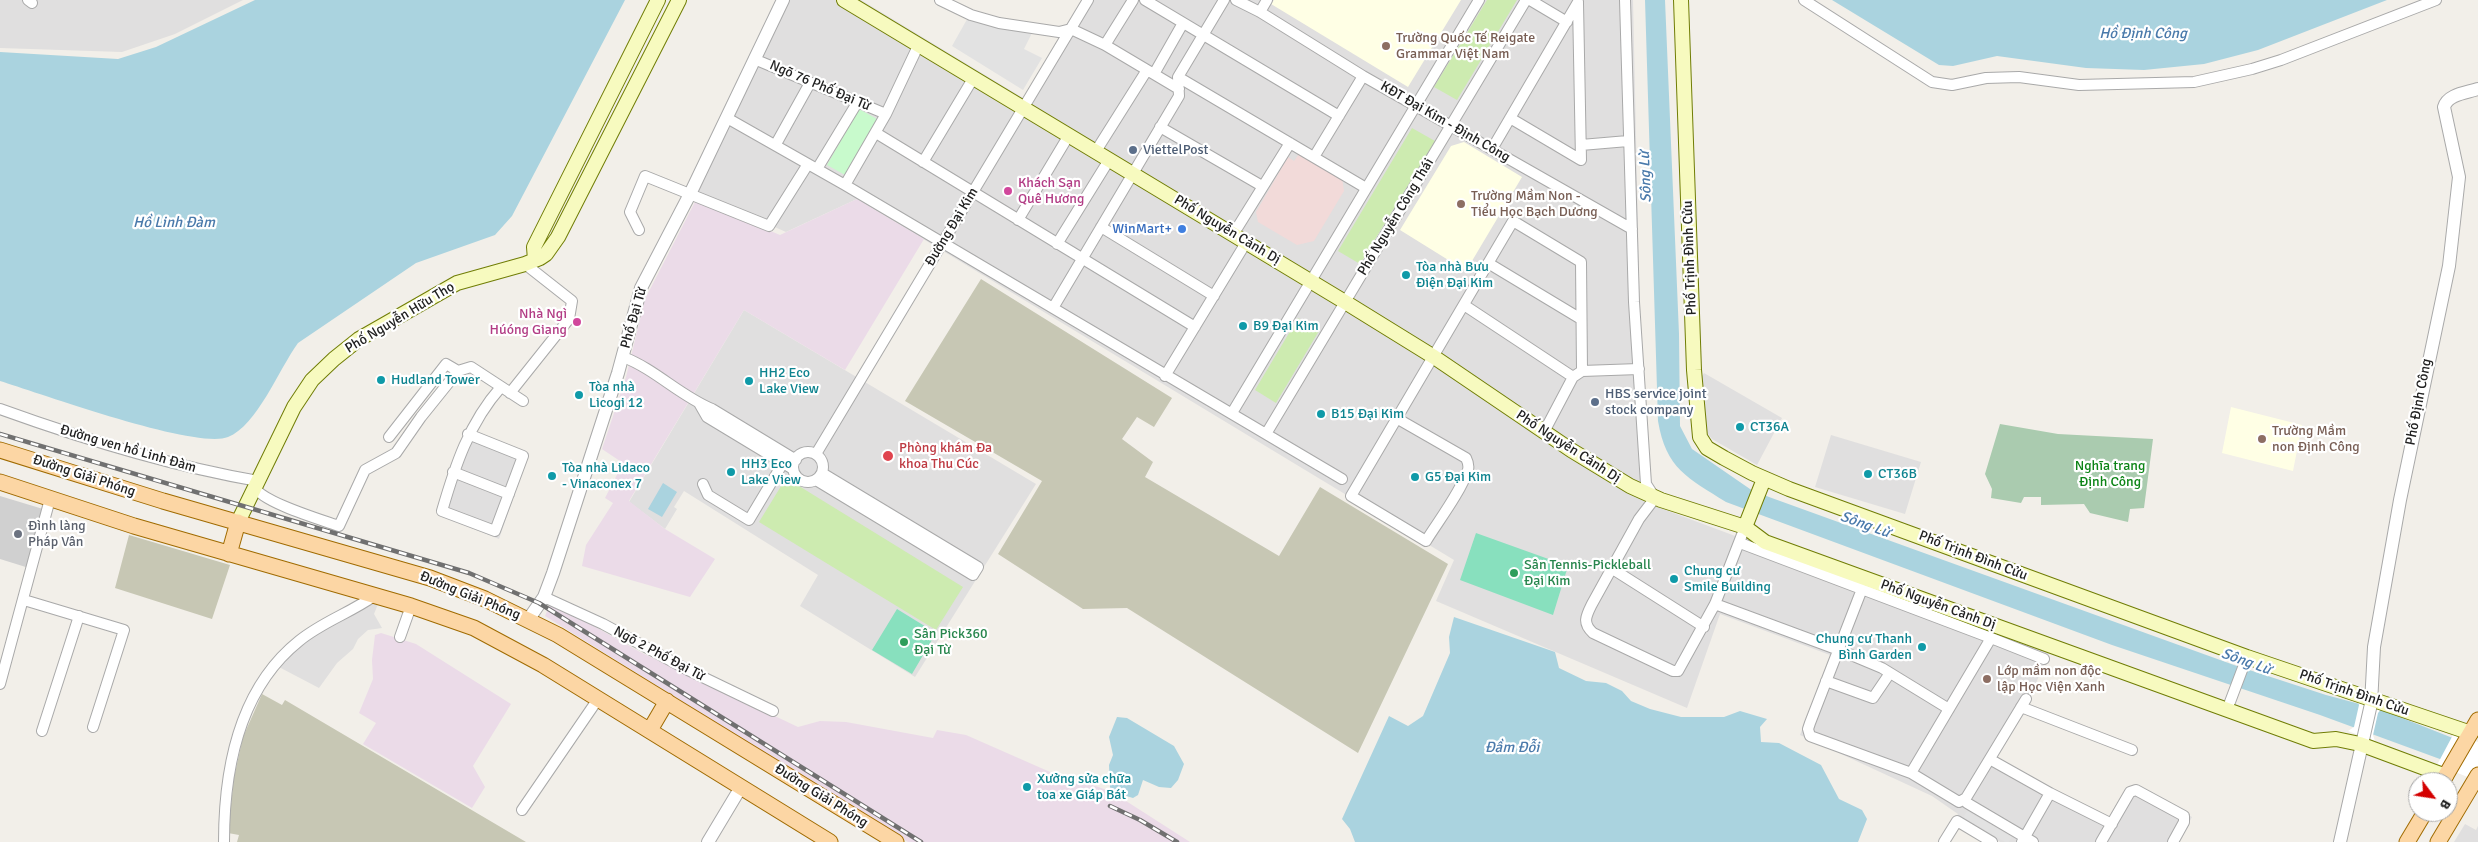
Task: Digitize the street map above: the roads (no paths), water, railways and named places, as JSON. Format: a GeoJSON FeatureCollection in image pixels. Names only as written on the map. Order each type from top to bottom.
{"type":"FeatureCollection","features":[{"type":"Feature","properties":{"kind":"main road"},"geometry":{"type":"LineString","coordinates":[[530,262],[534,247],[658,0]]}},
{"type":"Feature","properties":{"kind":"main road","name":"Phố Nguyễn Hữu Thọ"},"geometry":{"type":"LineString","coordinates":[[238,522],[294,407],[312,380],[334,359],[359,340],[456,283],[530,262],[546,254],[558,237],[679,0]]}},
{"type":"Feature","properties":{"kind":"main road","name":"Phố Nguyễn Cảnh Dị"},"geometry":{"type":"LineString","coordinates":[[844,0],[1247,241],[1434,357],[1544,432],[1630,486],[1655,498],[1747,522],[1765,542],[2230,702],[2313,741],[2336,739],[2362,740],[2439,772]]}},
{"type":"Feature","properties":{"kind":"main road","name":"Phố Trịnh Đình Cửu"},"geometry":{"type":"LineString","coordinates":[[1681,0],[1694,370],[1700,436],[1707,448],[1762,484],[2245,661],[2472,731]]}},
{"type":"Feature","properties":{"kind":"main road","name":"Đường Giải Phóng"},"geometry":{"type":"LineString","coordinates":[[0,450],[164,501],[430,578],[486,600],[558,635],[896,842]]}},
{"type":"Feature","properties":{"kind":"main road","name":"Đường Giải Phóng"},"geometry":{"type":"LineString","coordinates":[[0,482],[229,554],[411,606],[474,628],[543,665],[598,698],[830,842]]}},
{"type":"Feature","properties":{"kind":"main road"},"geometry":{"type":"LineString","coordinates":[[1747,522],[1762,484]]}},
{"type":"Feature","properties":{"kind":"main road"},"geometry":{"type":"LineString","coordinates":[[229,554],[238,522]]}},
{"type":"Feature","properties":{"kind":"main road"},"geometry":{"type":"LineString","coordinates":[[650,730],[668,701]]}},
{"type":"Feature","properties":{"kind":"main road"},"geometry":{"type":"LineString","coordinates":[[2448,772],[2472,731]]}},
{"type":"Feature","properties":{"kind":"main road"},"geometry":{"type":"LineString","coordinates":[[2438,842],[2476,782]]}},
{"type":"Feature","properties":{"kind":"main road"},"geometry":{"type":"LineString","coordinates":[[2407,842],[2419,822]]}},
{"type":"Feature","properties":{"kind":"street","name":"Phố Đại Từ"},"geometry":{"type":"LineString","coordinates":[[528,620],[544,597],[598,440],[641,288],[690,194],[783,0]]}},
{"type":"Feature","properties":{"kind":"street"},"geometry":{"type":"LineString","coordinates":[[940,0],[970,15],[999,23],[1059,32],[1071,29],[1105,45],[1179,89]]}},
{"type":"Feature","properties":{"kind":"street","name":"Đường Đại Kim"},"geometry":{"type":"LineString","coordinates":[[816,454],[1088,0]]}},
{"type":"Feature","properties":{"kind":"street"},"geometry":{"type":"LineString","coordinates":[[1105,45],[1133,0]]}},
{"type":"Feature","properties":{"kind":"street"},"geometry":{"type":"LineString","coordinates":[[1145,0],[1339,116]]}},
{"type":"Feature","properties":{"kind":"street"},"geometry":{"type":"LineString","coordinates":[[1053,308],[1179,96],[1178,76],[1224,0]]}},
{"type":"Feature","properties":{"kind":"street","name":"KĐT Đại Kim - Định Công"},"geometry":{"type":"LineString","coordinates":[[1236,0],[1260,12],[1363,76],[1632,229]]}},
{"type":"Feature","properties":{"kind":"street"},"geometry":{"type":"LineString","coordinates":[[1260,12],[1267,0]]}},
{"type":"Feature","properties":{"kind":"street"},"geometry":{"type":"LineString","coordinates":[[1232,413],[1480,0]]}},
{"type":"Feature","properties":{"kind":"street","name":"Phố Nguyễn Công Thái"},"geometry":{"type":"LineString","coordinates":[[1266,434],[1526,0]]}},
{"type":"Feature","properties":{"kind":"street"},"geometry":{"type":"LineString","coordinates":[[1530,0],[1566,22]]}},
{"type":"Feature","properties":{"kind":"street"},"geometry":{"type":"LineString","coordinates":[[1625,0],[1628,141],[1639,369],[1646,484],[1655,498],[1639,519],[1611,568],[1585,618],[1587,627],[1594,633],[1673,671],[1678,671],[1716,604],[1747,522]]}},
{"type":"Feature","properties":{"kind":"street"},"geometry":{"type":"LineString","coordinates":[[1804,0],[1932,82],[1952,85],[1986,78],[2020,78],[2079,86],[2194,82],[2252,69],[2436,0]]}},
{"type":"Feature","properties":{"kind":"street"},"geometry":{"type":"LineString","coordinates":[[1492,149],[1510,118],[1566,22],[1578,2],[1581,160],[1510,118]]}},
{"type":"Feature","properties":{"kind":"street"},"geometry":{"type":"LineString","coordinates":[[1096,151],[1183,23]]}},
{"type":"Feature","properties":{"kind":"street"},"geometry":{"type":"LineString","coordinates":[[845,184],[876,133],[919,44]]}},
{"type":"Feature","properties":{"kind":"street","name":"Ngõ 76 Phố Đại Từ"},"geometry":{"type":"LineString","coordinates":[[754,59],[886,114]]}},
{"type":"Feature","properties":{"kind":"street"},"geometry":{"type":"LineString","coordinates":[[1178,76],[1366,188]]}},
{"type":"Feature","properties":{"kind":"street"},"geometry":{"type":"LineString","coordinates":[[1314,157],[1363,76]]}},
{"type":"Feature","properties":{"kind":"street"},"geometry":{"type":"LineString","coordinates":[[924,162],[974,77]]}},
{"type":"Feature","properties":{"kind":"street"},"geometry":{"type":"LineString","coordinates":[[776,144],[810,82]]}},
{"type":"Feature","properties":{"kind":"street","name":"Phố Định Công"},"geometry":{"type":"LineString","coordinates":[[2362,740],[2370,701],[2374,647],[2394,532],[2452,242],[2459,177],[2445,112],[2446,102],[2452,97],[2478,89]]}},
{"type":"Feature","properties":{"kind":"street"},"geometry":{"type":"LineString","coordinates":[[817,169],[857,102]]}},
{"type":"Feature","properties":{"kind":"street"},"geometry":{"type":"LineString","coordinates":[[727,118],[845,184],[1342,480]]}},
{"type":"Feature","properties":{"kind":"street"},"geometry":{"type":"LineString","coordinates":[[1160,127],[1262,186]]}},
{"type":"Feature","properties":{"kind":"street"},"geometry":{"type":"LineString","coordinates":[[876,133],[1195,328]]}},
{"type":"Feature","properties":{"kind":"street"},"geometry":{"type":"LineString","coordinates":[[1018,220],[1069,135]]}},
{"type":"Feature","properties":{"kind":"street"},"geometry":{"type":"LineString","coordinates":[[1581,145],[1628,141]]}},
{"type":"Feature","properties":{"kind":"street"},"geometry":{"type":"LineString","coordinates":[[1234,233],[1290,143]]}},
{"type":"Feature","properties":{"kind":"street"},"geometry":{"type":"LineString","coordinates":[[1058,244],[1109,160]]}},
{"type":"Feature","properties":{"kind":"street"},"geometry":{"type":"LineString","coordinates":[[639,230],[630,212],[645,176],[769,226],[808,164]]}},
{"type":"Feature","properties":{"kind":"street"},"geometry":{"type":"LineString","coordinates":[[1398,419],[1466,458],[1468,462],[1468,470],[1426,542],[1351,496],[1513,221],[1581,262],[1581,319],[1578,374],[1544,432]]}},
{"type":"Feature","properties":{"kind":"street"},"geometry":{"type":"LineString","coordinates":[[1101,227],[1214,296]]}},
{"type":"Feature","properties":{"kind":"street"},"geometry":{"type":"LineString","coordinates":[[1165,376],[1247,241]]}},
{"type":"Feature","properties":{"kind":"street"},"geometry":{"type":"LineString","coordinates":[[510,393],[561,330],[569,319],[572,310],[572,301],[530,262]]}},
{"type":"Feature","properties":{"kind":"street"},"geometry":{"type":"LineString","coordinates":[[1488,263],[1581,319]]}},
{"type":"Feature","properties":{"kind":"street"},"geometry":{"type":"LineString","coordinates":[[1464,305],[1578,374],[1639,369]]}},
{"type":"Feature","properties":{"kind":"street"},"geometry":{"type":"LineString","coordinates":[[623,357],[635,362],[697,402],[712,409],[795,464],[802,481],[819,476],[975,571]]}},
{"type":"Feature","properties":{"kind":"street"},"geometry":{"type":"LineString","coordinates":[[389,437],[446,364],[458,371]]}},
{"type":"Feature","properties":{"kind":"street"},"geometry":{"type":"LineString","coordinates":[[257,484],[261,494],[294,510],[339,526],[359,479],[365,470],[396,453],[421,417],[458,371],[471,368],[523,401]]}},
{"type":"Feature","properties":{"kind":"street"},"geometry":{"type":"LineString","coordinates":[[468,434],[523,456],[495,531],[442,511],[453,472],[468,434],[486,402],[500,387]]}},
{"type":"Feature","properties":{"kind":"street"},"geometry":{"type":"LineString","coordinates":[[697,402],[708,417],[783,463],[795,464]]}},
{"type":"Feature","properties":{"kind":"street","name":"Đường ven hồ Linh Đàm"},"geometry":{"type":"LineString","coordinates":[[0,409],[40,424],[257,484]]}},
{"type":"Feature","properties":{"kind":"street"},"geometry":{"type":"LineString","coordinates":[[795,464],[802,454],[816,454],[823,464],[819,476]]}},
{"type":"Feature","properties":{"kind":"street"},"geometry":{"type":"LineString","coordinates":[[703,484],[708,496],[749,520],[783,463]]}},
{"type":"Feature","properties":{"kind":"street"},"geometry":{"type":"LineString","coordinates":[[453,472],[509,494]]}},
{"type":"Feature","properties":{"kind":"street"},"geometry":{"type":"LineString","coordinates":[[0,684],[50,499]]}},
{"type":"Feature","properties":{"kind":"street"},"geometry":{"type":"LineString","coordinates":[[1740,543],[2044,659]]}},
{"type":"Feature","properties":{"kind":"street"},"geometry":{"type":"LineString","coordinates":[[1611,568],[1704,627]]}},
{"type":"Feature","properties":{"kind":"street"},"geometry":{"type":"LineString","coordinates":[[1862,589],[1808,729],[1810,736],[1910,773],[1959,802],[1966,798],[2024,703],[2132,750]]}},
{"type":"Feature","properties":{"kind":"street"},"geometry":{"type":"LineString","coordinates":[[224,842],[225,803],[229,768],[240,727],[261,686],[280,658],[298,642],[332,618],[374,596]]}},
{"type":"Feature","properties":{"kind":"street","name":"Ngõ 2 Phố Đại Từ"},"geometry":{"type":"LineString","coordinates":[[544,597],[602,624],[688,670],[773,711]]}},
{"type":"Feature","properties":{"kind":"street"},"geometry":{"type":"LineString","coordinates":[[24,600],[124,630],[93,727]]}},
{"type":"Feature","properties":{"kind":"street"},"geometry":{"type":"LineString","coordinates":[[1716,604],[1839,650],[1890,673],[1950,709]]}},
{"type":"Feature","properties":{"kind":"street"},"geometry":{"type":"LineString","coordinates":[[400,637],[411,606]]}},
{"type":"Feature","properties":{"kind":"street"},"geometry":{"type":"LineString","coordinates":[[42,731],[79,616]]}},
{"type":"Feature","properties":{"kind":"street"},"geometry":{"type":"LineString","coordinates":[[1910,773],[1991,638]]}},
{"type":"Feature","properties":{"kind":"street"},"geometry":{"type":"LineString","coordinates":[[2230,702],[2245,661]]}},
{"type":"Feature","properties":{"kind":"street"},"geometry":{"type":"LineString","coordinates":[[1826,681],[1873,698],[1890,673]]}},
{"type":"Feature","properties":{"kind":"street"},"geometry":{"type":"LineString","coordinates":[[522,810],[598,698]]}},
{"type":"Feature","properties":{"kind":"street"},"geometry":{"type":"LineString","coordinates":[[2340,842],[2362,740]]}},
{"type":"Feature","properties":{"kind":"street"},"geometry":{"type":"LineString","coordinates":[[1993,761],[2050,793],[2112,824]]}},
{"type":"Feature","properties":{"kind":"street"},"geometry":{"type":"LineString","coordinates":[[708,842],[741,786]]}},
{"type":"Feature","properties":{"kind":"street"},"geometry":{"type":"LineString","coordinates":[[2101,842],[2130,792],[2136,790],[2184,816],[2184,822],[2173,842]]}},
{"type":"Feature","properties":{"kind":"street"},"geometry":{"type":"LineString","coordinates":[[1967,803],[2026,840],[2050,793]]}},
{"type":"Feature","properties":{"kind":"street"},"geometry":{"type":"LineString","coordinates":[[1944,842],[1957,821],[1992,842]]}},
{"type":"Feature","properties":{"kind":"water","name":"Hồ Linh Đàm"},"geometry":{"type":"Polygon","coordinates":[[[255,0],[625,0],[512,216],[495,235],[416,263],[298,343],[267,396],[239,431],[228,437],[211,439],[184,435],[117,418],[0,381],[0,52],[118,59],[156,47],[255,0]]]}},
{"type":"Feature","properties":{"kind":"water"},"geometry":{"type":"Polygon","coordinates":[[[1645,0],[1665,0],[1679,334],[1680,426],[1692,449],[1750,489],[1769,497],[2234,665],[2326,695],[2382,710],[2478,748],[2478,773],[2320,715],[2112,645],[1726,502],[1700,486],[1681,470],[1667,451],[1658,421],[1645,0]]]}},
{"type":"Feature","properties":{"kind":"water","name":"Hồ Định Công"},"geometry":{"type":"Polygon","coordinates":[[[1832,0],[2387,0],[2258,50],[2204,64],[2144,70],[2086,68],[1997,56],[1953,66],[1939,65],[1832,0]]]}},
{"type":"Feature","properties":{"kind":"water"},"geometry":{"type":"Polygon","coordinates":[[[663,483],[677,492],[662,517],[648,509],[663,483]]]}},
{"type":"Feature","properties":{"kind":"water","name":"Đầm Đỗi"},"geometry":{"type":"Polygon","coordinates":[[[1454,617],[1555,652],[1559,668],[1586,681],[1606,683],[1622,691],[1631,701],[1650,709],[1681,717],[1724,717],[1740,711],[1767,719],[1760,727],[1761,742],[1779,743],[1821,765],[1839,799],[1862,810],[1867,819],[1858,842],[1355,842],[1350,829],[1342,819],[1389,716],[1408,726],[1423,716],[1450,653],[1449,637],[1454,617]]]}},
{"type":"Feature","properties":{"kind":"water"},"geometry":{"type":"Polygon","coordinates":[[[1117,717],[1127,718],[1174,746],[1184,764],[1178,780],[1171,788],[1159,787],[1143,780],[1138,795],[1133,798],[1116,793],[1110,788],[1109,765],[1113,755],[1109,737],[1117,717]]]}},
{"type":"Feature","properties":{"kind":"railway"},"geometry":{"type":"LineString","coordinates":[[0,434],[469,573],[539,603],[921,842]]}},
{"type":"Feature","properties":{"kind":"railway"},"geometry":{"type":"LineString","coordinates":[[1110,806],[1140,820],[1177,842]]}},
{"type":"Feature","properties":{"kind":"place","name":"Trường Quốc Tế Reigate Grammar Việt Nam"},"geometry":{"type":"Point","coordinates":[1386,46]}},
{"type":"Feature","properties":{"kind":"place","name":"ViettelPost"},"geometry":{"type":"Point","coordinates":[1133,150]}},
{"type":"Feature","properties":{"kind":"place","name":"Khách Sạn Quê Hương"},"geometry":{"type":"Point","coordinates":[1008,191]}},
{"type":"Feature","properties":{"kind":"place","name":"Trường Mầm Non - Tiểu Học Bạch Dương"},"geometry":{"type":"Point","coordinates":[1461,204]}},
{"type":"Feature","properties":{"kind":"place","name":"WinMart+"},"geometry":{"type":"Point","coordinates":[1182,229]}},
{"type":"Feature","properties":{"kind":"place","name":"Tòa nhà Bưu Điện Đại Kim"},"geometry":{"type":"Point","coordinates":[1406,275]}},
{"type":"Feature","properties":{"kind":"place","name":"Nhà Ngì Húóng Giang"},"geometry":{"type":"Point","coordinates":[577,322]}},
{"type":"Feature","properties":{"kind":"place","name":"B9 Đại Kim"},"geometry":{"type":"Point","coordinates":[1243,326]}},
{"type":"Feature","properties":{"kind":"place","name":"Hudland Tower"},"geometry":{"type":"Point","coordinates":[381,380]}},
{"type":"Feature","properties":{"kind":"place","name":"HH2 Eco Lake View"},"geometry":{"type":"Point","coordinates":[749,381]}},
{"type":"Feature","properties":{"kind":"place","name":"Tòa nhà Licogi 12"},"geometry":{"type":"Point","coordinates":[579,395]}},
{"type":"Feature","properties":{"kind":"place","name":"HBS service joint stock company"},"geometry":{"type":"Point","coordinates":[1595,402]}},
{"type":"Feature","properties":{"kind":"place","name":"B15 Đại Kim"},"geometry":{"type":"Point","coordinates":[1321,414]}},
{"type":"Feature","properties":{"kind":"place","name":"CT36A"},"geometry":{"type":"Point","coordinates":[1740,427]}},
{"type":"Feature","properties":{"kind":"place","name":"Trường Mầm non Định Công"},"geometry":{"type":"Point","coordinates":[2262,439]}},
{"type":"Feature","properties":{"kind":"place","name":"Phòng khám Đa khoa Thu Cúc"},"geometry":{"type":"Point","coordinates":[888,456]}},
{"type":"Feature","properties":{"kind":"place","name":"HH3 Eco Lake View"},"geometry":{"type":"Point","coordinates":[731,472]}},
{"type":"Feature","properties":{"kind":"place","name":"CT36B"},"geometry":{"type":"Point","coordinates":[1868,474]}},
{"type":"Feature","properties":{"kind":"place","name":"Tòa nhà Lidaco - Vinaconex 7"},"geometry":{"type":"Point","coordinates":[552,476]}},
{"type":"Feature","properties":{"kind":"place","name":"G5 Đại Kim"},"geometry":{"type":"Point","coordinates":[1415,477]}},
{"type":"Feature","properties":{"kind":"place","name":"Đình làng Pháp Vân"},"geometry":{"type":"Point","coordinates":[18,534]}},
{"type":"Feature","properties":{"kind":"place","name":"Sân Tennis-Pickleball Đại Kim"},"geometry":{"type":"Point","coordinates":[1514,573]}},
{"type":"Feature","properties":{"kind":"place","name":"Chung cư Smile Building"},"geometry":{"type":"Point","coordinates":[1674,579]}},
{"type":"Feature","properties":{"kind":"place","name":"Sân Pick360 Đại Từ"},"geometry":{"type":"Point","coordinates":[904,642]}},
{"type":"Feature","properties":{"kind":"place","name":"Chung cư Thanh Bình Garden"},"geometry":{"type":"Point","coordinates":[1922,647]}},
{"type":"Feature","properties":{"kind":"place","name":"Lớp mầm non độc lập Học Viện Xanh"},"geometry":{"type":"Point","coordinates":[1987,679]}},
{"type":"Feature","properties":{"kind":"place","name":"Xưởng sửa chữa toa xe Giáp Bát"},"geometry":{"type":"Point","coordinates":[1027,787]}},
{"type":"Feature","properties":{"kind":"water label","name":"Sông Lừ"},"geometry":{"type":"Point","coordinates":[1646,177]}},
{"type":"Feature","properties":{"kind":"water label","name":"Sông Lừ"},"geometry":{"type":"Point","coordinates":[1865,525]}},
{"type":"Feature","properties":{"kind":"water label","name":"Sông Lừ"},"geometry":{"type":"Point","coordinates":[2246,662]}},
{"type":"Feature","properties":{"kind":"park label","name":"Nghĩa trang Định Công"},"geometry":{"type":"Point","coordinates":[2110,474]}}]}
